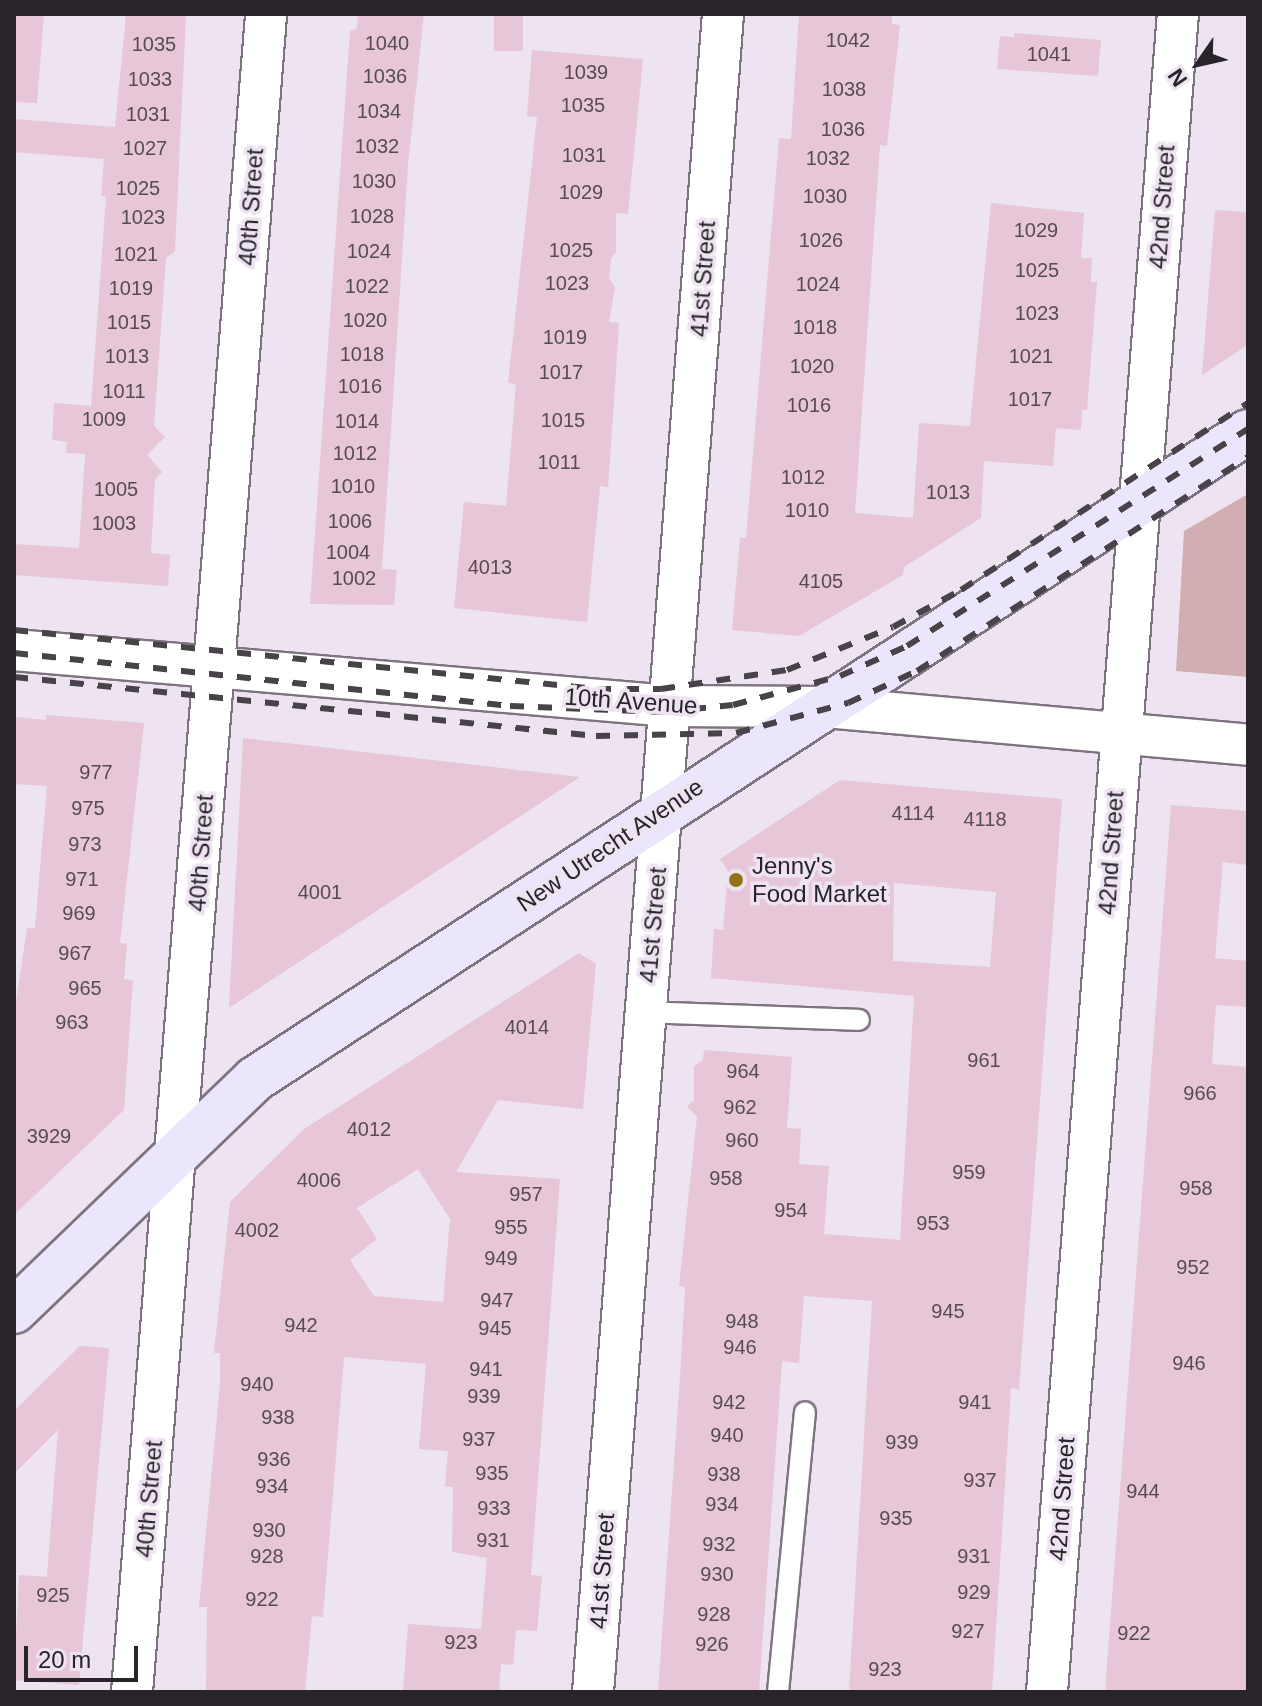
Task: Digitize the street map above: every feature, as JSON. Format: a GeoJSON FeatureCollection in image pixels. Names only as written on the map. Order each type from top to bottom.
{"type":"FeatureCollection","features":[{"type":"Feature","properties":{"kind":"street","name":"40th Street"},"geometry":{"type":"LineString","coordinates":[[132,1692],[266,14]]}},
{"type":"Feature","properties":{"kind":"street","name":"41st Street"},"geometry":{"type":"LineString","coordinates":[[593,1692],[723,14]]}},
{"type":"Feature","properties":{"kind":"street","name":"42nd Street"},"geometry":{"type":"LineString","coordinates":[[1047,1692],[1178,14]]}},
{"type":"Feature","properties":{"kind":"street","name":"New Utrecht Avenue"},"geometry":{"type":"LineString","coordinates":[[14,1311],[176,1150],[255,1079],[1248,432]]}},
{"type":"Feature","properties":{"kind":"street","name":"10th Avenue"},"geometry":{"type":"LineString","coordinates":[[14,650],[670,706],[826,707],[1120,736],[1248,745]]}},
{"type":"Feature","properties":{"kind":"lane"},"geometry":{"type":"LineString","coordinates":[[645,1012],[859,1020]]}},
{"type":"Feature","properties":{"kind":"lane"},"geometry":{"type":"LineString","coordinates":[[778,1692],[805,1412]]}},
{"type":"Feature","properties":{"kind":"shaded area"},"geometry":{"type":"Polygon","coordinates":[[[1248,494],[1248,677],[1176,671],[1184,531],[1248,494]]]}},
{"type":"Feature","properties":{"kind":"building"},"geometry":{"type":"Polygon","coordinates":[[[14,14],[44,14],[37,103],[14,102],[14,14]]]}},
{"type":"Feature","properties":{"kind":"building"},"geometry":{"type":"Polygon","coordinates":[[[126,14],[186,14],[175,251],[166,258],[154,426],[165,437],[147,455],[162,472],[155,479],[151,553],[170,555],[168,586],[14,575],[14,544],[79,548],[85,454],[66,453],[67,442],[52,440],[54,403],[91,406],[106,197],[101,196],[104,159],[14,152],[14,119],[115,127],[126,14]]]}},
{"type":"Feature","properties":{"kind":"building"},"geometry":{"type":"Polygon","coordinates":[[[358,14],[424,14],[408,165],[382,569],[397,570],[394,605],[310,604],[350,31],[357,29],[358,14]]]}},
{"type":"Feature","properties":{"kind":"building"},"geometry":{"type":"Polygon","coordinates":[[[494,14],[523,14],[523,51],[494,51],[494,14]]]}},
{"type":"Feature","properties":{"kind":"building"},"geometry":{"type":"Polygon","coordinates":[[[799,14],[892,14],[892,24],[900,25],[887,146],[880,145],[855,513],[913,518],[919,423],[970,426],[991,203],[1084,213],[1081,258],[1092,258],[1091,282],[1097,282],[1087,410],[1082,410],[1081,430],[1056,428],[1053,466],[984,461],[981,518],[904,567],[903,575],[799,636],[732,630],[740,538],[746,538],[779,138],[791,139],[799,14]]]}},
{"type":"Feature","properties":{"kind":"building"},"geometry":{"type":"Polygon","coordinates":[[[1014,33],[1101,40],[1098,76],[997,69],[1000,36],[1014,37],[1014,33]]]}},
{"type":"Feature","properties":{"kind":"building"},"geometry":{"type":"Polygon","coordinates":[[[532,50],[643,59],[628,214],[616,213],[616,252],[611,259],[609,278],[615,287],[609,322],[619,323],[614,402],[608,487],[600,486],[587,622],[454,608],[464,502],[506,506],[516,384],[508,383],[537,117],[527,116],[532,50]]]}},
{"type":"Feature","properties":{"kind":"building"},"geometry":{"type":"Polygon","coordinates":[[[1215,210],[1248,212],[1248,345],[1202,375],[1215,210]]]}},
{"type":"Feature","properties":{"kind":"building"},"geometry":{"type":"Polygon","coordinates":[[[46,715],[144,723],[120,943],[127,944],[124,979],[133,980],[124,1110],[14,1215],[14,1016],[27,928],[35,928],[47,786],[14,784],[14,717],[46,720],[46,715]]]}},
{"type":"Feature","properties":{"kind":"building"},"geometry":{"type":"Polygon","coordinates":[[[243,738],[580,777],[229,1008],[243,738]]]}},
{"type":"Feature","properties":{"kind":"building"},"geometry":{"type":"Polygon","coordinates":[[[840,780],[1062,799],[1019,1389],[1011,1388],[992,1692],[849,1692],[872,1301],[804,1296],[799,1363],[782,1361],[759,1692],[658,1692],[685,1287],[679,1286],[697,1117],[687,1106],[694,1100],[694,1066],[703,1060],[704,1050],[792,1057],[787,1128],[801,1129],[799,1164],[829,1166],[824,1234],[900,1240],[914,996],[711,978],[714,929],[723,930],[728,871],[720,859],[840,780]],[[894,883],[893,961],[990,967],[996,892],[894,883]]]}},
{"type":"Feature","properties":{"kind":"building"},"geometry":{"type":"Polygon","coordinates":[[[1171,805],[1248,811],[1248,865],[1223,862],[1215,958],[1248,961],[1248,1007],[1216,1005],[1212,1064],[1248,1067],[1248,1692],[1105,1692],[1171,805]]]}},
{"type":"Feature","properties":{"kind":"building"},"geometry":{"type":"Polygon","coordinates":[[[579,953],[596,964],[583,1109],[498,1100],[456,1172],[560,1179],[531,1575],[542,1576],[537,1631],[516,1630],[513,1665],[501,1664],[499,1692],[403,1692],[408,1624],[481,1629],[487,1558],[452,1552],[453,1487],[445,1486],[448,1451],[419,1449],[426,1364],[344,1357],[323,1617],[312,1616],[305,1692],[206,1692],[207,1607],[199,1607],[220,1384],[220,1353],[214,1353],[230,1202],[304,1129],[579,953]],[[418,1169],[357,1208],[377,1239],[350,1260],[374,1296],[443,1302],[450,1219],[418,1169]]]}},
{"type":"Feature","properties":{"kind":"building"},"geometry":{"type":"Polygon","coordinates":[[[80,1346],[109,1348],[79,1685],[14,1680],[19,1575],[47,1577],[58,1430],[14,1474],[14,1411],[80,1346]]]}},
{"type":"Feature","properties":{"kind":"railway"},"geometry":{"type":"LineString","coordinates":[[14,630],[597,689],[661,689],[787,670],[893,627],[961,590],[1248,403]]}},
{"type":"Feature","properties":{"kind":"railway"},"geometry":{"type":"LineString","coordinates":[[14,653],[510,706],[664,712],[733,705],[840,676],[907,646],[1248,429]]}},
{"type":"Feature","properties":{"kind":"railway"},"geometry":{"type":"LineString","coordinates":[[14,677],[596,736],[736,733],[848,703],[917,671],[1248,457]]}},
{"type":"Feature","properties":{"kind":"place","name":"Jenny's Food Market"},"geometry":{"type":"Point","coordinates":[736,880]}}]}
